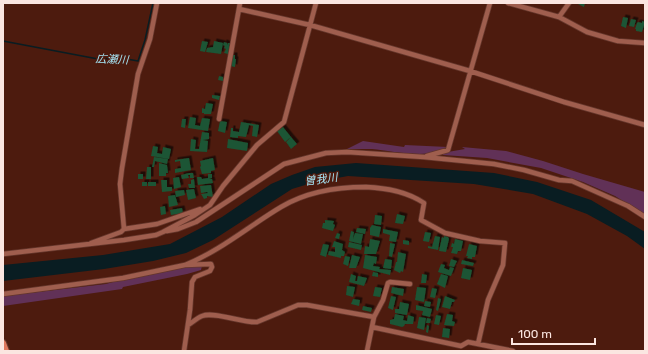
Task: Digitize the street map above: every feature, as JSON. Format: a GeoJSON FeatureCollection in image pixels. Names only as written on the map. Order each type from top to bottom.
{"type":"FeatureCollection","features":[{"type":"Feature","properties":{"kind":"street"},"geometry":{"type":"LineString","coordinates":[[124,229],[120,184],[122,168],[138,74],[150,39],[156,3]]}},
{"type":"Feature","properties":{"kind":"street"},"geometry":{"type":"LineString","coordinates":[[219,119],[240,3]]}},
{"type":"Feature","properties":{"kind":"street"},"geometry":{"type":"LineString","coordinates":[[3,254],[88,245],[150,236],[166,230],[195,215],[210,205],[223,186],[257,145],[284,122],[316,3]]}},
{"type":"Feature","properties":{"kind":"street"},"geometry":{"type":"LineString","coordinates":[[424,157],[448,150],[490,3]]}},
{"type":"Feature","properties":{"kind":"street"},"geometry":{"type":"LineString","coordinates":[[508,3],[559,17],[587,32],[618,41],[645,43]]}},
{"type":"Feature","properties":{"kind":"street"},"geometry":{"type":"LineString","coordinates":[[559,17],[569,3]]}},
{"type":"Feature","properties":{"kind":"street"},"geometry":{"type":"LineString","coordinates":[[239,9],[310,25],[470,71],[564,102],[645,125]]}},
{"type":"Feature","properties":{"kind":"street"},"geometry":{"type":"LineString","coordinates":[[166,230],[178,229],[196,222],[230,198],[284,164],[326,153],[359,152],[494,164],[524,170],[559,180],[572,181],[628,206],[645,217]]}},
{"type":"Feature","properties":{"kind":"street"},"geometry":{"type":"LineString","coordinates":[[3,294],[123,278],[168,270],[202,259],[282,206],[304,196],[325,190],[351,187],[393,189],[424,203],[422,220],[445,234],[480,241],[505,243],[503,265],[488,300],[478,344]]}},
{"type":"Feature","properties":{"kind":"street"},"geometry":{"type":"LineString","coordinates":[[88,245],[96,240],[121,232],[124,229],[157,224],[181,217],[230,198]]}},
{"type":"Feature","properties":{"kind":"street"},"geometry":{"type":"LineString","coordinates":[[184,351],[193,279],[210,271],[212,265],[185,265]]}},
{"type":"Feature","properties":{"kind":"street"},"geometry":{"type":"LineString","coordinates":[[367,351],[374,317],[383,300],[388,283],[410,284]]}},
{"type":"Feature","properties":{"kind":"street"},"geometry":{"type":"LineString","coordinates":[[188,325],[202,316],[212,315],[257,322],[298,305],[307,305],[374,317]]}},
{"type":"Feature","properties":{"kind":"street"},"geometry":{"type":"LineString","coordinates":[[372,327],[461,346],[468,342],[513,351]]}},
{"type":"Feature","properties":{"kind":"street"},"geometry":{"type":"LineString","coordinates":[[3,343],[6,351]]}},
{"type":"Feature","properties":{"kind":"shaded area"},"geometry":{"type":"Polygon","coordinates":[[[363,141],[404,147],[405,145],[448,147],[441,151],[422,154],[372,149],[347,149],[363,141]]]}},
{"type":"Feature","properties":{"kind":"shaded area"},"geometry":{"type":"Polygon","coordinates":[[[462,147],[506,151],[645,192],[645,215],[615,196],[583,182],[541,168],[487,158],[443,155],[442,153],[465,149],[462,147]]]}},
{"type":"Feature","properties":{"kind":"shaded area"},"geometry":{"type":"Polygon","coordinates":[[[202,266],[201,270],[123,287],[122,289],[3,306],[3,296],[106,284],[187,267],[202,266]]]}},
{"type":"Feature","properties":{"kind":"water","name":"曽我川"},"geometry":{"type":"Polygon","coordinates":[[[356,163],[494,173],[537,182],[591,200],[645,232],[645,249],[627,236],[587,214],[533,194],[474,184],[348,176],[315,182],[292,189],[213,240],[186,253],[153,261],[104,269],[3,281],[3,265],[103,255],[170,244],[222,217],[271,184],[315,167],[356,163]]]}},
{"type":"Feature","properties":{"kind":"building"},"geometry":{"type":"Polygon","coordinates":[[[585,3],[584,7],[578,4],[585,3]]]}},
{"type":"Feature","properties":{"kind":"building"},"geometry":{"type":"Polygon","coordinates":[[[623,17],[628,18],[626,28],[621,26],[623,17]]]}},
{"type":"Feature","properties":{"kind":"building"},"geometry":{"type":"Polygon","coordinates":[[[631,19],[636,20],[634,27],[629,26],[631,19]]]}},
{"type":"Feature","properties":{"kind":"building"},"geometry":{"type":"Polygon","coordinates":[[[642,21],[645,22],[642,32],[636,31],[635,29],[637,23],[642,23],[642,21]]]}},
{"type":"Feature","properties":{"kind":"building"},"geometry":{"type":"Polygon","coordinates":[[[202,41],[208,42],[205,52],[200,51],[202,41]]]}},
{"type":"Feature","properties":{"kind":"building"},"geometry":{"type":"Polygon","coordinates":[[[214,41],[223,43],[221,54],[206,52],[207,48],[213,47],[214,41]]]}},
{"type":"Feature","properties":{"kind":"building"},"geometry":{"type":"Polygon","coordinates":[[[224,42],[227,43],[227,45],[230,43],[228,54],[224,53],[226,49],[223,45],[224,42]]]}},
{"type":"Feature","properties":{"kind":"building"},"geometry":{"type":"Polygon","coordinates":[[[232,55],[235,55],[236,59],[235,67],[230,66],[232,55]]]}},
{"type":"Feature","properties":{"kind":"building"},"geometry":{"type":"Polygon","coordinates":[[[219,76],[223,77],[223,81],[218,80],[219,76]]]}},
{"type":"Feature","properties":{"kind":"building"},"geometry":{"type":"Polygon","coordinates":[[[212,95],[220,96],[219,100],[212,98],[212,95]]]}},
{"type":"Feature","properties":{"kind":"building"},"geometry":{"type":"Polygon","coordinates":[[[206,103],[213,104],[211,114],[202,113],[202,108],[205,109],[206,103]]]}},
{"type":"Feature","properties":{"kind":"building"},"geometry":{"type":"Polygon","coordinates":[[[190,117],[196,118],[195,125],[200,126],[202,118],[210,119],[208,131],[188,128],[190,117]]]}},
{"type":"Feature","properties":{"kind":"building"},"geometry":{"type":"Polygon","coordinates":[[[182,119],[186,119],[185,128],[181,127],[182,119]]]}},
{"type":"Feature","properties":{"kind":"building"},"geometry":{"type":"Polygon","coordinates":[[[220,121],[227,122],[225,133],[218,131],[220,121]]]}},
{"type":"Feature","properties":{"kind":"building"},"geometry":{"type":"Polygon","coordinates":[[[241,122],[259,125],[257,137],[252,136],[253,126],[249,125],[246,137],[230,137],[231,128],[233,128],[233,131],[239,132],[241,122]]]}},
{"type":"Feature","properties":{"kind":"building"},"geometry":{"type":"Polygon","coordinates":[[[283,127],[291,137],[285,142],[277,131],[283,127]]]}},
{"type":"Feature","properties":{"kind":"building"},"geometry":{"type":"Polygon","coordinates":[[[202,132],[209,133],[209,139],[203,140],[208,141],[207,152],[190,151],[191,139],[196,140],[195,149],[199,149],[202,132]]]}},
{"type":"Feature","properties":{"kind":"building"},"geometry":{"type":"Polygon","coordinates":[[[291,137],[297,144],[291,149],[286,142],[291,137]]]}},
{"type":"Feature","properties":{"kind":"building"},"geometry":{"type":"Polygon","coordinates":[[[228,139],[248,143],[247,151],[227,148],[228,139]]]}},
{"type":"Feature","properties":{"kind":"building"},"geometry":{"type":"Polygon","coordinates":[[[153,146],[158,147],[157,153],[162,154],[163,147],[171,149],[169,159],[151,156],[153,146]]]}},
{"type":"Feature","properties":{"kind":"building"},"geometry":{"type":"Polygon","coordinates":[[[154,157],[168,159],[167,164],[155,161],[154,167],[152,167],[154,157]]]}},
{"type":"Feature","properties":{"kind":"building"},"geometry":{"type":"Polygon","coordinates":[[[189,158],[191,170],[175,173],[175,169],[181,168],[180,161],[175,162],[175,160],[189,158]]]}},
{"type":"Feature","properties":{"kind":"building"},"geometry":{"type":"Polygon","coordinates":[[[213,158],[215,170],[211,171],[211,173],[202,174],[200,161],[213,158]]]}},
{"type":"Feature","properties":{"kind":"building"},"geometry":{"type":"Polygon","coordinates":[[[159,163],[167,165],[168,173],[166,173],[166,176],[159,176],[159,163]]]}},
{"type":"Feature","properties":{"kind":"building"},"geometry":{"type":"Polygon","coordinates":[[[147,167],[151,167],[151,179],[146,179],[147,167]]]}},
{"type":"Feature","properties":{"kind":"building"},"geometry":{"type":"Polygon","coordinates":[[[193,173],[194,178],[190,178],[190,175],[188,175],[189,178],[182,179],[181,175],[193,173]]]}},
{"type":"Feature","properties":{"kind":"building"},"geometry":{"type":"Polygon","coordinates":[[[138,174],[143,174],[143,179],[138,179],[138,174]]]}},
{"type":"Feature","properties":{"kind":"building"},"geometry":{"type":"Polygon","coordinates":[[[208,174],[212,174],[212,178],[209,178],[212,179],[213,183],[198,185],[197,177],[201,177],[202,179],[208,178],[208,174]]]}},
{"type":"Feature","properties":{"kind":"building"},"geometry":{"type":"Polygon","coordinates":[[[179,177],[181,187],[174,189],[173,178],[179,177]]]}},
{"type":"Feature","properties":{"kind":"building"},"geometry":{"type":"Polygon","coordinates":[[[194,179],[195,188],[189,188],[188,184],[191,184],[191,180],[194,179]]]}},
{"type":"Feature","properties":{"kind":"building"},"geometry":{"type":"Polygon","coordinates":[[[161,180],[167,180],[167,187],[172,187],[172,191],[162,192],[161,180]]]}},
{"type":"Feature","properties":{"kind":"building"},"geometry":{"type":"Polygon","coordinates":[[[142,182],[147,182],[147,186],[142,186],[142,182]]]}},
{"type":"Feature","properties":{"kind":"building"},"geometry":{"type":"Polygon","coordinates":[[[148,182],[156,182],[156,186],[148,186],[148,182]]]}},
{"type":"Feature","properties":{"kind":"building"},"geometry":{"type":"Polygon","coordinates":[[[211,185],[213,197],[207,196],[207,198],[204,199],[201,194],[208,193],[201,193],[200,186],[211,185]]]}},
{"type":"Feature","properties":{"kind":"building"},"geometry":{"type":"Polygon","coordinates":[[[194,189],[196,198],[188,200],[186,190],[194,189]]]}},
{"type":"Feature","properties":{"kind":"building"},"geometry":{"type":"Polygon","coordinates":[[[184,190],[185,195],[176,197],[175,191],[184,190]]]}},
{"type":"Feature","properties":{"kind":"building"},"geometry":{"type":"Polygon","coordinates":[[[175,195],[178,205],[169,207],[168,196],[175,195]]]}},
{"type":"Feature","properties":{"kind":"building"},"geometry":{"type":"Polygon","coordinates":[[[165,206],[166,214],[161,215],[160,207],[165,206]]]}},
{"type":"Feature","properties":{"kind":"building"},"geometry":{"type":"Polygon","coordinates":[[[182,208],[183,213],[171,215],[170,210],[182,208]]]}},
{"type":"Feature","properties":{"kind":"building"},"geometry":{"type":"Polygon","coordinates":[[[397,214],[405,216],[403,224],[395,223],[397,214]]]}},
{"type":"Feature","properties":{"kind":"building"},"geometry":{"type":"Polygon","coordinates":[[[375,215],[382,216],[381,225],[374,224],[375,215]]]}},
{"type":"Feature","properties":{"kind":"building"},"geometry":{"type":"Polygon","coordinates":[[[325,220],[334,221],[333,224],[335,225],[333,231],[322,228],[325,220]]]}},
{"type":"Feature","properties":{"kind":"building"},"geometry":{"type":"Polygon","coordinates":[[[372,225],[381,227],[379,237],[370,235],[370,228],[372,225]]]}},
{"type":"Feature","properties":{"kind":"building"},"geometry":{"type":"Polygon","coordinates":[[[357,228],[366,229],[365,234],[356,232],[357,228]]]}},
{"type":"Feature","properties":{"kind":"building"},"geometry":{"type":"Polygon","coordinates":[[[383,229],[398,232],[396,242],[389,241],[390,235],[383,233],[383,229]]]}},
{"type":"Feature","properties":{"kind":"building"},"geometry":{"type":"Polygon","coordinates":[[[351,231],[354,232],[353,239],[355,233],[363,234],[361,244],[349,241],[351,231]]]}},
{"type":"Feature","properties":{"kind":"building"},"geometry":{"type":"Polygon","coordinates":[[[425,232],[431,233],[429,242],[423,241],[425,232]]]}},
{"type":"Feature","properties":{"kind":"building"},"geometry":{"type":"Polygon","coordinates":[[[337,233],[340,234],[339,239],[335,238],[337,233]]]}},
{"type":"Feature","properties":{"kind":"building"},"geometry":{"type":"Polygon","coordinates":[[[435,236],[440,237],[438,250],[428,248],[428,246],[432,247],[435,236]]]}},
{"type":"Feature","properties":{"kind":"building"},"geometry":{"type":"Polygon","coordinates":[[[444,236],[448,237],[449,239],[446,252],[439,251],[442,237],[444,238],[444,236]]]}},
{"type":"Feature","properties":{"kind":"building"},"geometry":{"type":"Polygon","coordinates":[[[370,239],[380,241],[376,254],[364,254],[365,246],[369,247],[370,239]]]}},
{"type":"Feature","properties":{"kind":"building"},"geometry":{"type":"Polygon","coordinates":[[[455,239],[463,241],[461,251],[458,251],[457,254],[451,253],[453,247],[451,247],[452,243],[454,244],[455,239]]]}},
{"type":"Feature","properties":{"kind":"building"},"geometry":{"type":"Polygon","coordinates":[[[403,240],[409,241],[409,245],[403,244],[403,240]]]}},
{"type":"Feature","properties":{"kind":"building"},"geometry":{"type":"Polygon","coordinates":[[[334,241],[343,244],[342,250],[345,252],[344,256],[341,256],[341,258],[328,255],[329,251],[335,252],[335,247],[332,247],[334,241]]]}},
{"type":"Feature","properties":{"kind":"building"},"geometry":{"type":"Polygon","coordinates":[[[349,242],[362,245],[361,250],[348,247],[349,242]]]}},
{"type":"Feature","properties":{"kind":"building"},"geometry":{"type":"Polygon","coordinates":[[[390,243],[395,244],[392,257],[389,256],[390,243]]]}},
{"type":"Feature","properties":{"kind":"building"},"geometry":{"type":"Polygon","coordinates":[[[323,244],[329,245],[326,257],[320,255],[323,244]]]}},
{"type":"Feature","properties":{"kind":"building"},"geometry":{"type":"Polygon","coordinates":[[[469,244],[477,246],[475,257],[472,257],[472,259],[467,258],[468,256],[466,256],[469,244]]]}},
{"type":"Feature","properties":{"kind":"building"},"geometry":{"type":"Polygon","coordinates":[[[398,252],[406,254],[403,272],[401,271],[400,273],[394,270],[398,252]]]}},
{"type":"Feature","properties":{"kind":"building"},"geometry":{"type":"Polygon","coordinates":[[[352,255],[360,257],[356,268],[349,268],[352,255]]]}},
{"type":"Feature","properties":{"kind":"building"},"geometry":{"type":"Polygon","coordinates":[[[365,255],[377,257],[376,264],[374,263],[373,266],[380,267],[379,269],[391,270],[390,275],[363,268],[365,255]]]}},
{"type":"Feature","properties":{"kind":"building"},"geometry":{"type":"Polygon","coordinates":[[[345,256],[350,257],[348,266],[343,264],[345,256]]]}},
{"type":"Feature","properties":{"kind":"building"},"geometry":{"type":"Polygon","coordinates":[[[385,259],[392,260],[391,269],[383,268],[385,259]]]}},
{"type":"Feature","properties":{"kind":"building"},"geometry":{"type":"Polygon","coordinates":[[[451,259],[457,261],[454,267],[449,266],[451,259]]]}},
{"type":"Feature","properties":{"kind":"building"},"geometry":{"type":"Polygon","coordinates":[[[462,260],[474,263],[473,266],[461,264],[462,260]]]}},
{"type":"Feature","properties":{"kind":"building"},"geometry":{"type":"Polygon","coordinates":[[[441,264],[445,265],[444,268],[449,270],[450,267],[454,268],[451,276],[438,272],[441,264]]]}},
{"type":"Feature","properties":{"kind":"building"},"geometry":{"type":"Polygon","coordinates":[[[463,268],[472,270],[470,280],[461,278],[463,268]]]}},
{"type":"Feature","properties":{"kind":"building"},"geometry":{"type":"Polygon","coordinates":[[[373,272],[378,273],[378,277],[372,276],[373,272]]]}},
{"type":"Feature","properties":{"kind":"building"},"geometry":{"type":"Polygon","coordinates":[[[351,274],[356,276],[355,281],[357,281],[358,276],[367,278],[364,286],[349,282],[351,274]]]}},
{"type":"Feature","properties":{"kind":"building"},"geometry":{"type":"Polygon","coordinates":[[[422,274],[427,275],[426,283],[421,283],[422,274]]]}},
{"type":"Feature","properties":{"kind":"building"},"geometry":{"type":"Polygon","coordinates":[[[441,274],[448,276],[445,288],[437,284],[441,274]]]}},
{"type":"Feature","properties":{"kind":"building"},"geometry":{"type":"Polygon","coordinates":[[[347,286],[355,287],[353,297],[346,295],[347,286]]]}},
{"type":"Feature","properties":{"kind":"building"},"geometry":{"type":"Polygon","coordinates":[[[375,287],[382,288],[380,297],[373,296],[375,287]]]}},
{"type":"Feature","properties":{"kind":"building"},"geometry":{"type":"Polygon","coordinates":[[[392,287],[404,289],[403,296],[391,293],[392,287]]]}},
{"type":"Feature","properties":{"kind":"building"},"geometry":{"type":"Polygon","coordinates":[[[417,287],[426,288],[424,302],[415,300],[417,287]]]}},
{"type":"Feature","properties":{"kind":"building"},"geometry":{"type":"Polygon","coordinates":[[[432,288],[437,289],[435,298],[430,297],[432,288]]]}},
{"type":"Feature","properties":{"kind":"building"},"geometry":{"type":"Polygon","coordinates":[[[391,296],[396,297],[393,310],[388,308],[391,296]]]}},
{"type":"Feature","properties":{"kind":"building"},"geometry":{"type":"Polygon","coordinates":[[[445,296],[455,300],[452,302],[450,309],[442,307],[445,296]]]}},
{"type":"Feature","properties":{"kind":"building"},"geometry":{"type":"Polygon","coordinates":[[[438,298],[441,299],[438,311],[436,310],[438,298]]]}},
{"type":"Feature","properties":{"kind":"building"},"geometry":{"type":"Polygon","coordinates":[[[353,299],[360,300],[359,306],[351,304],[353,299]]]}},
{"type":"Feature","properties":{"kind":"building"},"geometry":{"type":"Polygon","coordinates":[[[425,301],[431,302],[430,307],[424,306],[425,301]]]}},
{"type":"Feature","properties":{"kind":"building"},"geometry":{"type":"Polygon","coordinates":[[[400,302],[409,304],[407,315],[395,313],[395,309],[399,309],[400,302]]]}},
{"type":"Feature","properties":{"kind":"building"},"geometry":{"type":"Polygon","coordinates":[[[416,305],[432,309],[430,317],[422,315],[423,311],[416,310],[416,305]]]}},
{"type":"Feature","properties":{"kind":"building"},"geometry":{"type":"Polygon","coordinates":[[[363,306],[372,308],[371,312],[362,310],[363,306]]]}},
{"type":"Feature","properties":{"kind":"building"},"geometry":{"type":"Polygon","coordinates":[[[395,314],[404,316],[403,320],[407,321],[408,315],[414,317],[413,324],[405,324],[402,327],[390,324],[390,320],[394,319],[395,314]]]}},
{"type":"Feature","properties":{"kind":"building"},"geometry":{"type":"Polygon","coordinates":[[[447,314],[453,315],[452,321],[455,322],[454,326],[444,325],[447,314]]]}},
{"type":"Feature","properties":{"kind":"building"},"geometry":{"type":"Polygon","coordinates":[[[436,315],[441,316],[439,325],[434,324],[436,315]]]}},
{"type":"Feature","properties":{"kind":"building"},"geometry":{"type":"Polygon","coordinates":[[[419,317],[426,318],[424,330],[417,328],[419,317]]]}},
{"type":"Feature","properties":{"kind":"building"},"geometry":{"type":"Polygon","coordinates":[[[427,318],[431,319],[430,323],[426,323],[427,318]]]}},
{"type":"Feature","properties":{"kind":"building"},"geometry":{"type":"Polygon","coordinates":[[[427,325],[429,326],[428,333],[426,332],[427,325]]]}},
{"type":"Feature","properties":{"kind":"building"},"geometry":{"type":"Polygon","coordinates":[[[443,328],[450,329],[449,338],[442,337],[443,328]]]}},
{"type":"Feature","properties":{"kind":"waterway","name":"広瀬川"},"geometry":{"type":"LineString","coordinates":[[3,41],[98,59],[121,58],[138,61],[145,40],[153,3]]}}]}
